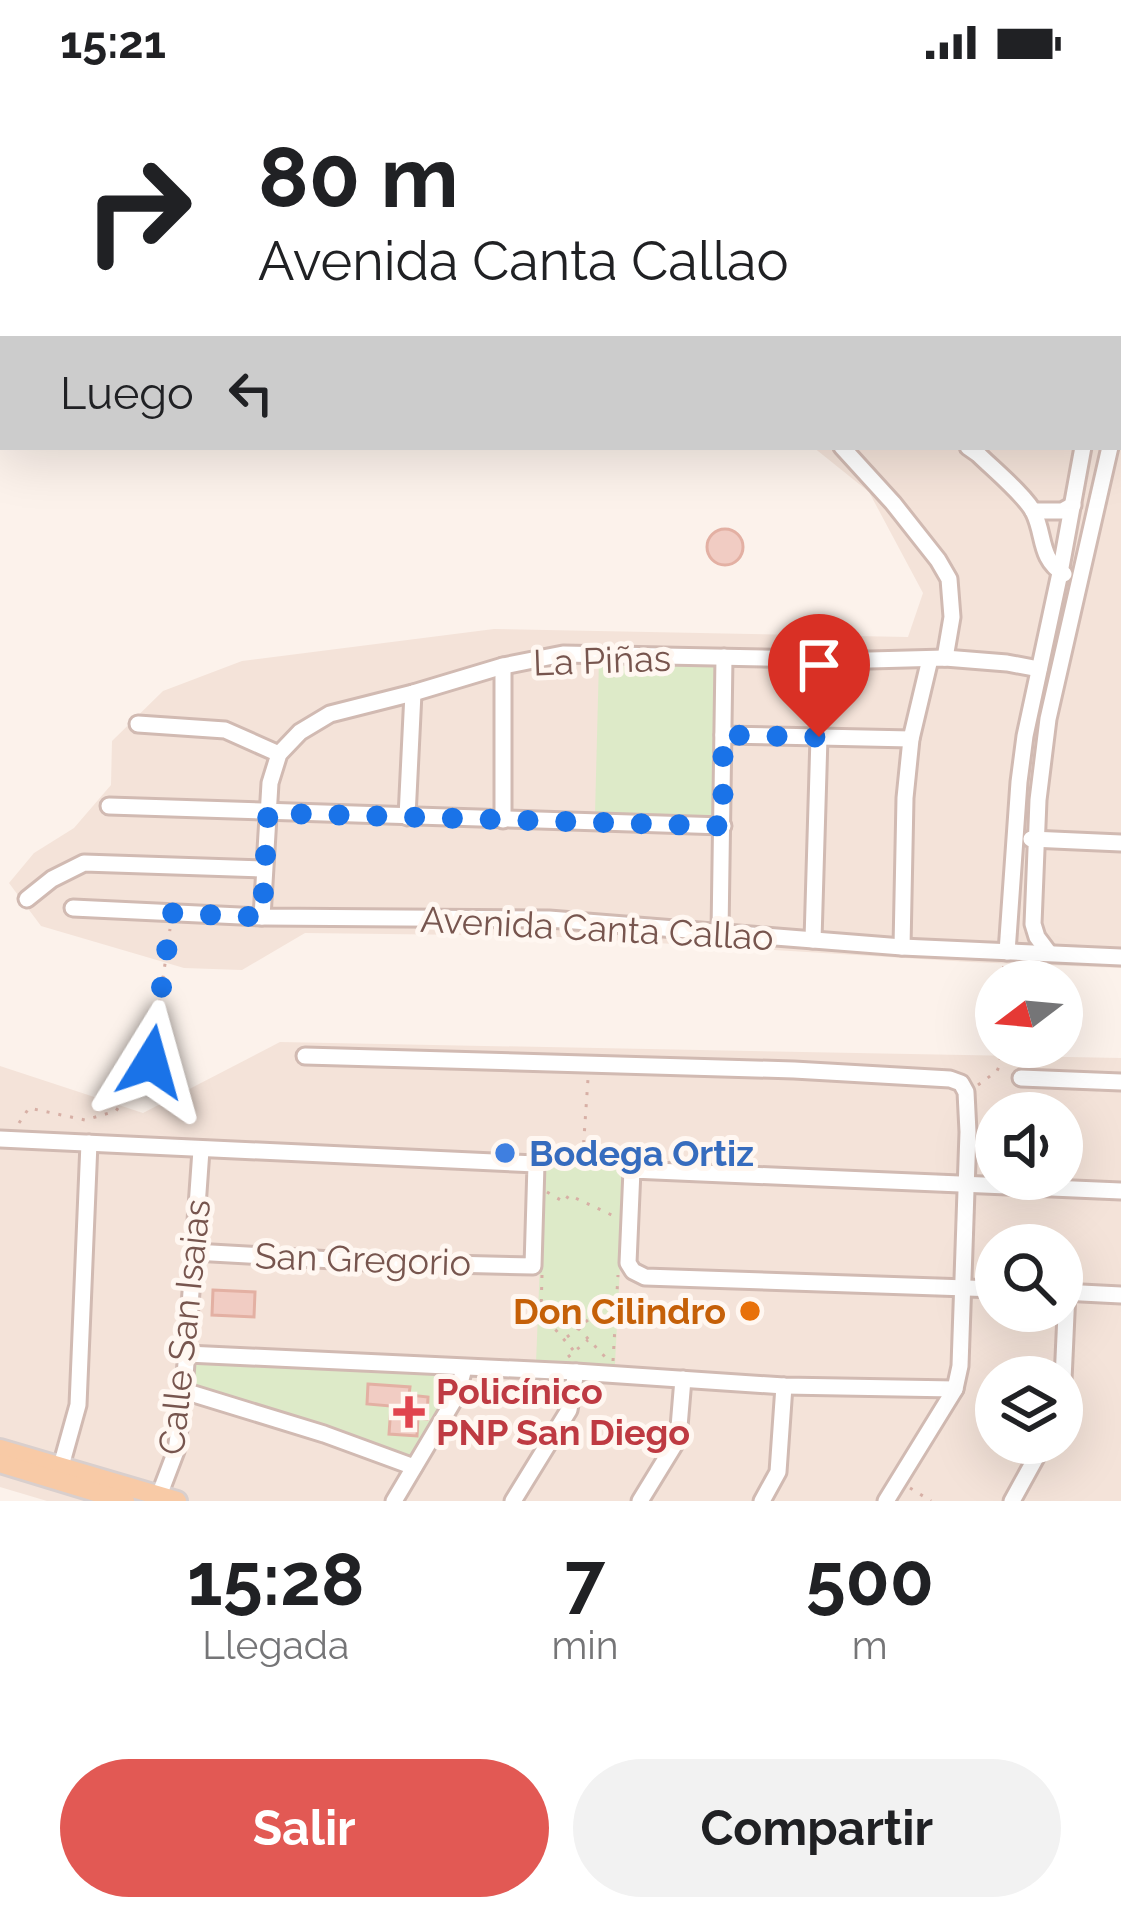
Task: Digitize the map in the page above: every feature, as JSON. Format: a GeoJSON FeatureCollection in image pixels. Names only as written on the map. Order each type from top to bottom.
{"type":"FeatureCollection","features":[{"type":"Feature","properties":{"kind":"main road"},"geometry":{"type":"LineString","coordinates":[[0,1449],[164,1499]]}},
{"type":"Feature","properties":{"kind":"main road"},"geometry":{"type":"LineString","coordinates":[[0,1463],[125,1501]]}},
{"type":"Feature","properties":{"kind":"street"},"geometry":{"type":"LineString","coordinates":[[845,450],[904,517],[949,580],[952,617],[911,739],[902,947]]}},
{"type":"Feature","properties":{"kind":"street"},"geometry":{"type":"LineString","coordinates":[[976,450],[1033,511],[1051,566],[1080,578]]}},
{"type":"Feature","properties":{"kind":"street"},"geometry":{"type":"LineString","coordinates":[[1007,952],[1025,736],[1083,450]]}},
{"type":"Feature","properties":{"kind":"street"},"geometry":{"type":"LineString","coordinates":[[1049,953],[1033,924],[1038,800],[1048,719],[1109,450]]}},
{"type":"Feature","properties":{"kind":"street"},"geometry":{"type":"LineString","coordinates":[[1033,511],[1062,511],[1073,505]]}},
{"type":"Feature","properties":{"kind":"street","name":"La Piñas"},"geometry":{"type":"LineString","coordinates":[[279,754],[300,732],[330,714],[562,654],[938,658],[1039,669]]}},
{"type":"Feature","properties":{"kind":"street"},"geometry":{"type":"LineString","coordinates":[[720,933],[724,657]]}},
{"type":"Feature","properties":{"kind":"street"},"geometry":{"type":"LineString","coordinates":[[503,666],[503,820]]}},
{"type":"Feature","properties":{"kind":"street"},"geometry":{"type":"LineString","coordinates":[[406,817],[413,693]]}},
{"type":"Feature","properties":{"kind":"street"},"geometry":{"type":"LineString","coordinates":[[138,724],[225,730],[279,754],[270,783],[262,917]]}},
{"type":"Feature","properties":{"kind":"street"},"geometry":{"type":"LineString","coordinates":[[723,735],[911,739]]}},
{"type":"Feature","properties":{"kind":"street"},"geometry":{"type":"LineString","coordinates":[[813,940],[819,737]]}},
{"type":"Feature","properties":{"kind":"street"},"geometry":{"type":"LineString","coordinates":[[109,806],[723,826]]}},
{"type":"Feature","properties":{"kind":"street"},"geometry":{"type":"LineString","coordinates":[[1016,837],[1121,843]]}},
{"type":"Feature","properties":{"kind":"street"},"geometry":{"type":"LineString","coordinates":[[27,899],[84,863],[263,869]]}},
{"type":"Feature","properties":{"kind":"street","name":"Avenida Canta Callao"},"geometry":{"type":"LineString","coordinates":[[73,908],[262,917],[549,919],[902,947],[1121,957]]}},
{"type":"Feature","properties":{"kind":"street"},"geometry":{"type":"LineString","coordinates":[[305,1056],[590,1064],[961,1083],[967,1092],[967,1185],[960,1366],[955,1389],[886,1501]]}},
{"type":"Feature","properties":{"kind":"street"},"geometry":{"type":"LineString","coordinates":[[1021,1078],[1121,1082]]}},
{"type":"Feature","properties":{"kind":"street"},"geometry":{"type":"LineString","coordinates":[[4,1139],[536,1164],[537,1266]]}},
{"type":"Feature","properties":{"kind":"street"},"geometry":{"type":"LineString","coordinates":[[61,1466],[78,1405],[89,1143]]}},
{"type":"Feature","properties":{"kind":"street","name":"Calle San Isaias"},"geometry":{"type":"LineString","coordinates":[[164,1499],[184,1391],[201,1150]]}},
{"type":"Feature","properties":{"kind":"street"},"geometry":{"type":"LineString","coordinates":[[975,1288],[645,1277],[630,1268],[632,1170],[1121,1191]]}},
{"type":"Feature","properties":{"kind":"street","name":"San Gregorio"},"geometry":{"type":"LineString","coordinates":[[194,1252],[537,1266]]}},
{"type":"Feature","properties":{"kind":"street"},"geometry":{"type":"LineString","coordinates":[[1083,1293],[1121,1295]]}},
{"type":"Feature","properties":{"kind":"street"},"geometry":{"type":"LineString","coordinates":[[187,1354],[784,1385],[955,1389]]}},
{"type":"Feature","properties":{"kind":"street"},"geometry":{"type":"LineString","coordinates":[[394,1501],[457,1395],[464,1368]]}},
{"type":"Feature","properties":{"kind":"street"},"geometry":{"type":"LineString","coordinates":[[514,1501],[568,1410],[576,1372]]}},
{"type":"Feature","properties":{"kind":"street"},"geometry":{"type":"LineString","coordinates":[[640,1501],[678,1439],[683,1379]]}},
{"type":"Feature","properties":{"kind":"street"},"geometry":{"type":"LineString","coordinates":[[762,1501],[778,1472],[784,1385]]}},
{"type":"Feature","properties":{"kind":"street"},"geometry":{"type":"LineString","coordinates":[[184,1391],[414,1467]]}},
{"type":"Feature","properties":{"kind":"street"},"geometry":{"type":"LineString","coordinates":[[1012,1501],[1032,1464]]}},
{"type":"Feature","properties":{"kind":"path"},"geometry":{"type":"LineString","coordinates":[[4,1139],[29,1108],[85,1120],[116,1111],[151,1062],[172,913]]}},
{"type":"Feature","properties":{"kind":"path"},"geometry":{"type":"LineString","coordinates":[[582,1167],[590,1064]]}},
{"type":"Feature","properties":{"kind":"path"},"geometry":{"type":"LineString","coordinates":[[967,1092],[998,1068]]}},
{"type":"Feature","properties":{"kind":"path"},"geometry":{"type":"LineString","coordinates":[[536,1184],[564,1202],[568,1195],[621,1219]]}},
{"type":"Feature","properties":{"kind":"path"},"geometry":{"type":"LineString","coordinates":[[537,1266],[542,1313],[572,1353],[589,1339]]}},
{"type":"Feature","properties":{"kind":"path"},"geometry":{"type":"LineString","coordinates":[[565,1338],[617,1296]]}},
{"type":"Feature","properties":{"kind":"path"},"geometry":{"type":"LineString","coordinates":[[578,1328],[609,1361]]}},
{"type":"Feature","properties":{"kind":"path"},"geometry":{"type":"LineString","coordinates":[[898,1481],[931,1501]]}},
{"type":"Feature","properties":{"kind":"shaded area"},"geometry":{"type":"Polygon","coordinates":[[[817,450],[1121,450],[1121,968],[1083,966],[1083,960],[970,962],[542,936],[305,933],[242,970],[184,968],[41,926],[9,883],[34,853],[74,828],[111,785],[112,741],[163,691],[242,661],[494,629],[908,637],[923,593],[869,492],[817,450]]]}},
{"type":"Feature","properties":{"kind":"shaded area"},"geometry":{"type":"Polygon","coordinates":[[[280,1042],[975,1055],[975,1068],[1083,1068],[1083,1057],[1121,1058],[1121,1501],[47,1501],[0,1487],[0,1066],[143,1113],[280,1042]]]}},
{"type":"Feature","properties":{"kind":"green space"},"geometry":{"type":"Polygon","coordinates":[[[599,659],[719,662],[715,817],[595,814],[599,659]]]}},
{"type":"Feature","properties":{"kind":"green space"},"geometry":{"type":"Polygon","coordinates":[[[544,1163],[625,1169],[615,1364],[536,1363],[544,1163]]]}},
{"type":"Feature","properties":{"kind":"green space"},"geometry":{"type":"Polygon","coordinates":[[[191,1358],[458,1372],[451,1395],[413,1462],[189,1389],[191,1358]]]}},
{"type":"Feature","properties":{"kind":"building"},"geometry":{"type":"Polygon","coordinates":[[[725,529],[738,534],[743,547],[738,560],[725,565],[712,560],[707,547],[712,534],[725,529]]]}},
{"type":"Feature","properties":{"kind":"building"},"geometry":{"type":"Polygon","coordinates":[[[213,1290],[255,1292],[254,1317],[212,1315],[213,1290]]]}},
{"type":"Feature","properties":{"kind":"building","name":"Policínico PNP San Diego"},"geometry":{"type":"Polygon","coordinates":[[[368,1384],[410,1387],[409,1395],[428,1397],[427,1419],[418,1418],[417,1436],[389,1434],[391,1406],[367,1404],[368,1384]]]}},
{"type":"Feature","properties":{"kind":"place","name":"Bodega Ortiz"},"geometry":{"type":"Point","coordinates":[505,1153]}},
{"type":"Feature","properties":{"kind":"place","name":"Don Cilindro"},"geometry":{"type":"Point","coordinates":[750,1311]}},
{"type":"Feature","properties":{"kind":"place","name":"Policínico PNP San Diego"},"geometry":{"type":"Point","coordinates":[409,1412]}},
{"type":"Feature","properties":{"kind":"route"},"geometry":{"type":"LineString","coordinates":[[151,1062],[172,913],[262,917],[268,813],[723,826],[723,735],[819,737]]}}]}
